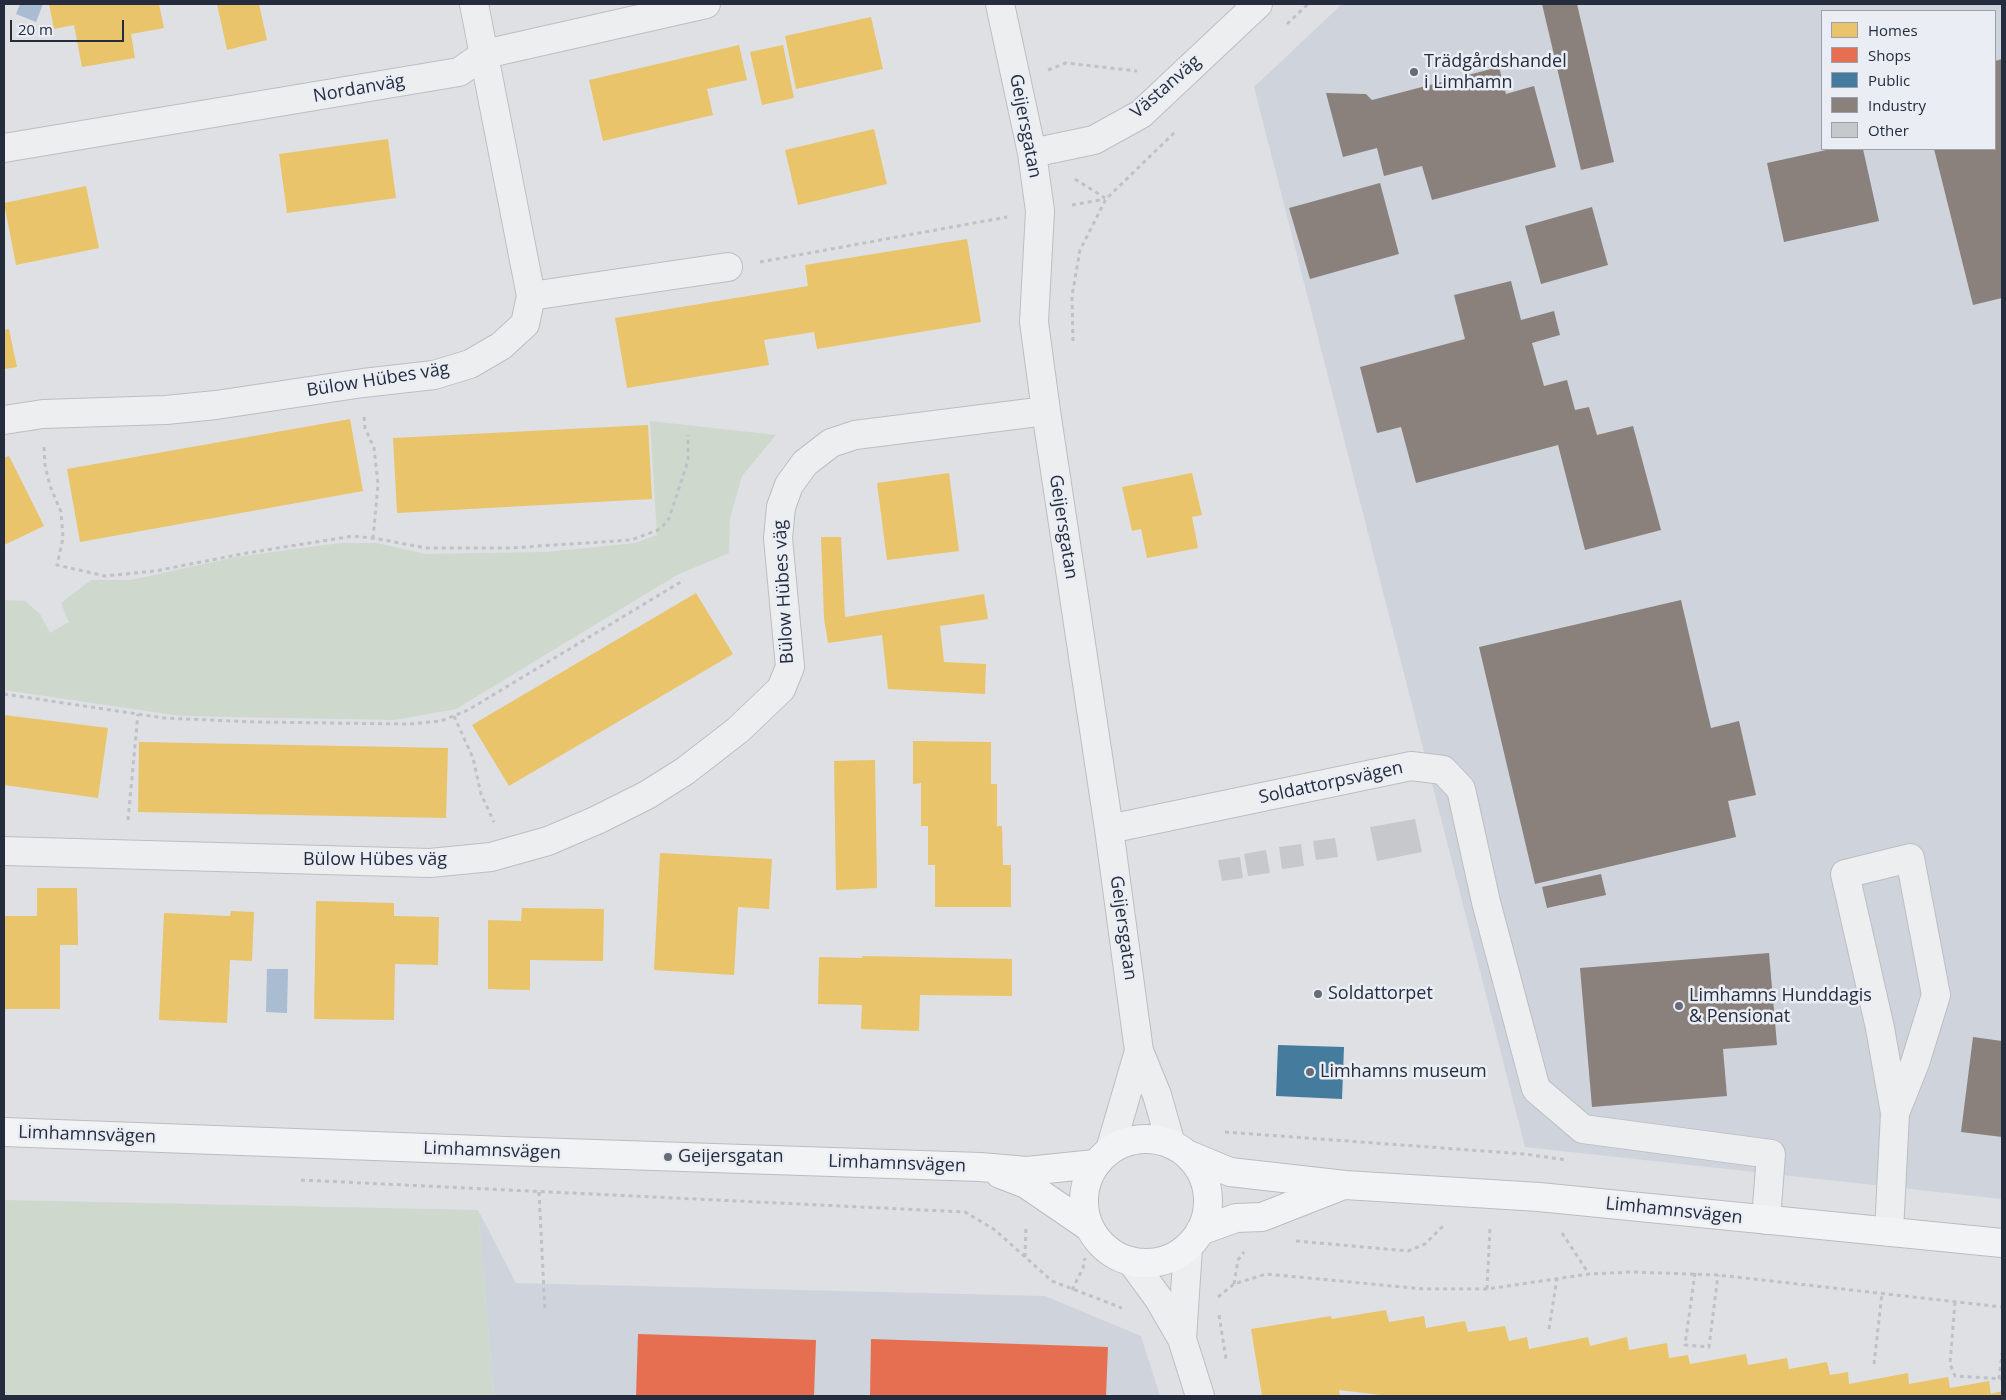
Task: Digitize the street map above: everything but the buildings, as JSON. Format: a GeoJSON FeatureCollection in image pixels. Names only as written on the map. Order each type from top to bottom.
{"type":"FeatureCollection","features":[{"type":"Feature","properties":{"kind":"main road","name":"Limhamnsvägen"},"geometry":{"type":"LineString","coordinates":[[4,1132],[516,1152],[980,1167],[1027,1171],[1102,1157]]}},
{"type":"Feature","properties":{"kind":"main road"},"geometry":{"type":"LineString","coordinates":[[1150,1138],[1180,1150],[1201,1172],[1207,1191],[1208,1212],[1194,1239],[1171,1258],[1151,1263],[1131,1261],[1113,1254],[1098,1242],[1089,1227],[1084,1211],[1087,1179],[1102,1157],[1129,1141],[1150,1138]]}},
{"type":"Feature","properties":{"kind":"main road","name":"Limhamnsvägen"},"geometry":{"type":"LineString","coordinates":[[1180,1150],[1230,1172],[1345,1185],[1539,1197],[2002,1243]]}},
{"type":"Feature","properties":{"kind":"main road","name":"Limhamnsvägen"},"geometry":{"type":"LineString","coordinates":[[980,1167],[1026,1184],[1089,1227]]}},
{"type":"Feature","properties":{"kind":"main road","name":"Limhamnsvägen"},"geometry":{"type":"LineString","coordinates":[[1194,1239],[1236,1218],[1262,1217],[1345,1185]]}},
{"type":"Feature","properties":{"kind":"street","name":"Bülow Hübes väg"},"geometry":{"type":"LineString","coordinates":[[4,420],[43,414],[166,410],[216,405],[363,383],[434,375],[470,364],[501,346],[524,324],[531,296],[474,4]]}},
{"type":"Feature","properties":{"kind":"street","name":"Nordanväg"},"geometry":{"type":"LineString","coordinates":[[4,148],[459,72],[485,54],[706,4]]}},
{"type":"Feature","properties":{"kind":"street","name":"Geijersgatan"},"geometry":{"type":"LineString","coordinates":[[1000,4],[1032,153],[1040,211],[1034,322],[1110,829],[1139,1051],[1180,1150]]}},
{"type":"Feature","properties":{"kind":"street","name":"Västanväg"},"geometry":{"type":"LineString","coordinates":[[1032,153],[1094,140],[1141,114],[1258,4]]}},
{"type":"Feature","properties":{"kind":"street"},"geometry":{"type":"LineString","coordinates":[[531,296],[728,267]]}},
{"type":"Feature","properties":{"kind":"street","name":"Bülow Hübes väg"},"geometry":{"type":"LineString","coordinates":[[4,851],[430,863],[491,856],[548,841],[647,795],[685,771],[738,730],[781,689],[790,667],[778,538],[781,507],[789,485],[805,463],[831,443],[855,435],[1046,410]]}},
{"type":"Feature","properties":{"kind":"street","name":"Soldattorpsvägen"},"geometry":{"type":"LineString","coordinates":[[1110,829],[1411,766],[1443,770],[1461,789],[1486,902],[1536,1088],[1583,1129],[1771,1154],[1766,1220]]}},
{"type":"Feature","properties":{"kind":"street"},"geometry":{"type":"LineString","coordinates":[[1888,1232],[1895,1114],[1880,1028],[1845,874],[1910,858],[1936,995],[1915,1063],[1895,1114]]}},
{"type":"Feature","properties":{"kind":"street","name":"Geijersgatan"},"geometry":{"type":"LineString","coordinates":[[1102,1157],[1139,1051]]}},
{"type":"Feature","properties":{"kind":"street"},"geometry":{"type":"LineString","coordinates":[[1182,1339],[1194,1239]]}},
{"type":"Feature","properties":{"kind":"street"},"geometry":{"type":"LineString","coordinates":[[1131,1261],[1159,1299],[1182,1339],[1200,1396]]}},
{"type":"Feature","properties":{"kind":"path"},"geometry":{"type":"LineString","coordinates":[[1017,81],[1066,63],[1137,72],[1144,65]]}},
{"type":"Feature","properties":{"kind":"path"},"geometry":{"type":"LineString","coordinates":[[728,267],[1011,217]]}},
{"type":"Feature","properties":{"kind":"path"},"geometry":{"type":"LineString","coordinates":[[363,383],[365,428],[374,448],[378,484],[374,539]]}},
{"type":"Feature","properties":{"kind":"path"},"geometry":{"type":"LineString","coordinates":[[43,414],[45,465],[50,486],[61,512],[63,538],[57,565],[105,576],[155,571],[247,552],[353,536],[426,548],[509,548],[631,540],[658,530],[668,521],[688,461],[688,435]]}},
{"type":"Feature","properties":{"kind":"path"},"geometry":{"type":"LineString","coordinates":[[4,694],[164,718],[254,722],[410,724],[441,721],[468,710],[684,580]]}},
{"type":"Feature","properties":{"kind":"path"},"geometry":{"type":"LineString","coordinates":[[126,854],[131,778],[138,714]]}},
{"type":"Feature","properties":{"kind":"path"},"geometry":{"type":"LineString","coordinates":[[454,716],[473,758],[481,794],[507,852]]}},
{"type":"Feature","properties":{"kind":"path"},"geometry":{"type":"LineString","coordinates":[[1222,1131],[1524,1154],[1573,1161]]}},
{"type":"Feature","properties":{"kind":"path"},"geometry":{"type":"LineString","coordinates":[[545,1311],[539,1192],[965,1212],[995,1230],[1052,1281],[1130,1310]]}},
{"type":"Feature","properties":{"kind":"path"},"geometry":{"type":"LineString","coordinates":[[1025,1258],[1026,1221]]}},
{"type":"Feature","properties":{"kind":"path"},"geometry":{"type":"LineString","coordinates":[[1291,1241],[1408,1252],[1425,1244],[1447,1222]]}},
{"type":"Feature","properties":{"kind":"path"},"geometry":{"type":"LineString","coordinates":[[1487,1289],[1490,1226]]}},
{"type":"Feature","properties":{"kind":"path"},"geometry":{"type":"LineString","coordinates":[[1561,1232],[1589,1274]]}},
{"type":"Feature","properties":{"kind":"path"},"geometry":{"type":"LineString","coordinates":[[1234,1284],[1238,1260],[1249,1245]]}},
{"type":"Feature","properties":{"kind":"path"},"geometry":{"type":"LineString","coordinates":[[1216,1298],[1234,1284],[1266,1274],[1424,1289],[1487,1289],[1589,1274],[1632,1272],[1718,1275],[2002,1307]]}},
{"type":"Feature","properties":{"kind":"path"},"geometry":{"type":"LineString","coordinates":[[1695,1273],[1685,1344],[1709,1347],[1718,1275]]}},
{"type":"Feature","properties":{"kind":"path"},"geometry":{"type":"LineString","coordinates":[[1549,1329],[1558,1278]]}},
{"type":"Feature","properties":{"kind":"path"},"geometry":{"type":"LineString","coordinates":[[1874,1364],[1882,1293]]}},
{"type":"Feature","properties":{"kind":"path"},"geometry":{"type":"LineString","coordinates":[[1955,1302],[1950,1364],[1955,1376],[2000,1379],[2002,1353]]}},
{"type":"Feature","properties":{"kind":"path"},"geometry":{"type":"LineString","coordinates":[[1218,1308],[1227,1367]]}},
{"type":"Feature","properties":{"kind":"shaded area"},"geometry":{"type":"Polygon","coordinates":[[[1342,4],[2002,4],[2002,1199],[1525,1147],[1254,87],[1342,4]]]}},
{"type":"Feature","properties":{"kind":"shaded area"},"geometry":{"type":"Polygon","coordinates":[[[650,421],[776,435],[742,476],[730,518],[729,553],[677,575],[456,709],[395,720],[181,716],[4,690],[4,600],[25,601],[40,614],[50,633],[69,622],[61,603],[91,580],[131,580],[236,557],[340,543],[377,543],[425,554],[546,552],[635,543],[657,535],[650,421]]]}},
{"type":"Feature","properties":{"kind":"shaded area"},"geometry":{"type":"Polygon","coordinates":[[[4,1200],[478,1210],[494,1396],[4,1396],[4,1200]]]}},
{"type":"Feature","properties":{"kind":"shaded area"},"geometry":{"type":"Polygon","coordinates":[[[478,1210],[516,1283],[1045,1296],[1141,1336],[1160,1396],[494,1396],[478,1210]]]}},
{"type":"Feature","properties":{"kind":"water"},"geometry":{"type":"Polygon","coordinates":[[[20,4],[43,4],[36,22],[16,14],[20,4]]]}},
{"type":"Feature","properties":{"kind":"water"},"geometry":{"type":"Polygon","coordinates":[[[267,969],[288,969],[287,1013],[266,1012],[267,969]]]}},
{"type":"Feature","properties":{"kind":"place","name":"Trädgårdshandel i Limhamn"},"geometry":{"type":"Point","coordinates":[1414,72]}},
{"type":"Feature","properties":{"kind":"place","name":"Soldattorpet"},"geometry":{"type":"Point","coordinates":[1318,994]}},
{"type":"Feature","properties":{"kind":"place","name":"Limhamns Hunddagis & Pensionat"},"geometry":{"type":"Point","coordinates":[1679,1006]}},
{"type":"Feature","properties":{"kind":"place","name":"Limhamns museum"},"geometry":{"type":"Point","coordinates":[1310,1072]}},
{"type":"Feature","properties":{"kind":"place","name":"Geijersgatan"},"geometry":{"type":"Point","coordinates":[668,1157]}}]}
